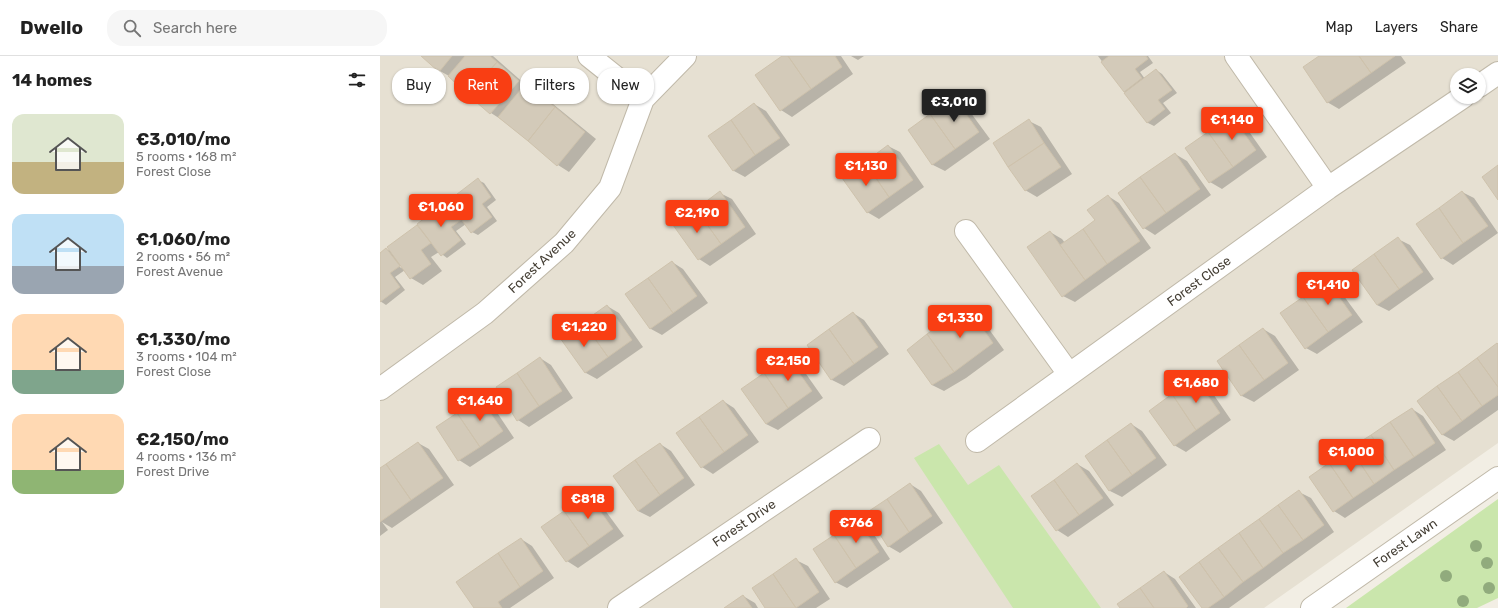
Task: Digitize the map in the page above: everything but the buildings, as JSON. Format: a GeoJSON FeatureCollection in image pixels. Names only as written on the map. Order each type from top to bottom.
{"type":"FeatureCollection","features":[{"type":"Feature","properties":{"kind":"street"},"geometry":{"type":"LineString","coordinates":[[588,56],[603,68]]}},
{"type":"Feature","properties":{"kind":"street","name":"Forest Avenue"},"geometry":{"type":"LineString","coordinates":[[654,88],[685,56]]}},
{"type":"Feature","properties":{"kind":"street"},"geometry":{"type":"LineString","coordinates":[[1236,56],[1328,188]]}},
{"type":"Feature","properties":{"kind":"street"},"geometry":{"type":"LineString","coordinates":[[1486,81],[1498,73]]}},
{"type":"Feature","properties":{"kind":"street","name":"Forest Avenue"},"geometry":{"type":"LineString","coordinates":[[380,390],[485,313],[564,243],[610,188],[641,104]]}},
{"type":"Feature","properties":{"kind":"street","name":"Forest Close"},"geometry":{"type":"LineString","coordinates":[[978,441],[1328,188],[1453,104]]}},
{"type":"Feature","properties":{"kind":"street"},"geometry":{"type":"LineString","coordinates":[[966,231],[1069,374]]}},
{"type":"Feature","properties":{"kind":"street","name":"Forest Drive"},"geometry":{"type":"LineString","coordinates":[[619,608],[869,439]]}},
{"type":"Feature","properties":{"kind":"street","name":"Forest Lawn"},"geometry":{"type":"LineString","coordinates":[[1312,608],[1498,478]]}},
{"type":"Feature","properties":{"kind":"shaded area"},"geometry":{"type":"Polygon","coordinates":[[[380,56],[1498,56],[1498,443],[1264,608],[380,608],[380,56]]]}},
{"type":"Feature","properties":{"kind":"green space"},"geometry":{"type":"Polygon","coordinates":[[[939,444],[968,485],[999,465],[1101,608],[1013,608],[914,458],[939,444]]]}},
{"type":"Feature","properties":{"kind":"green space"},"geometry":{"type":"Polygon","coordinates":[[[1498,499],[1498,598],[1477,608],[1346,608],[1498,499]]]}}]}
